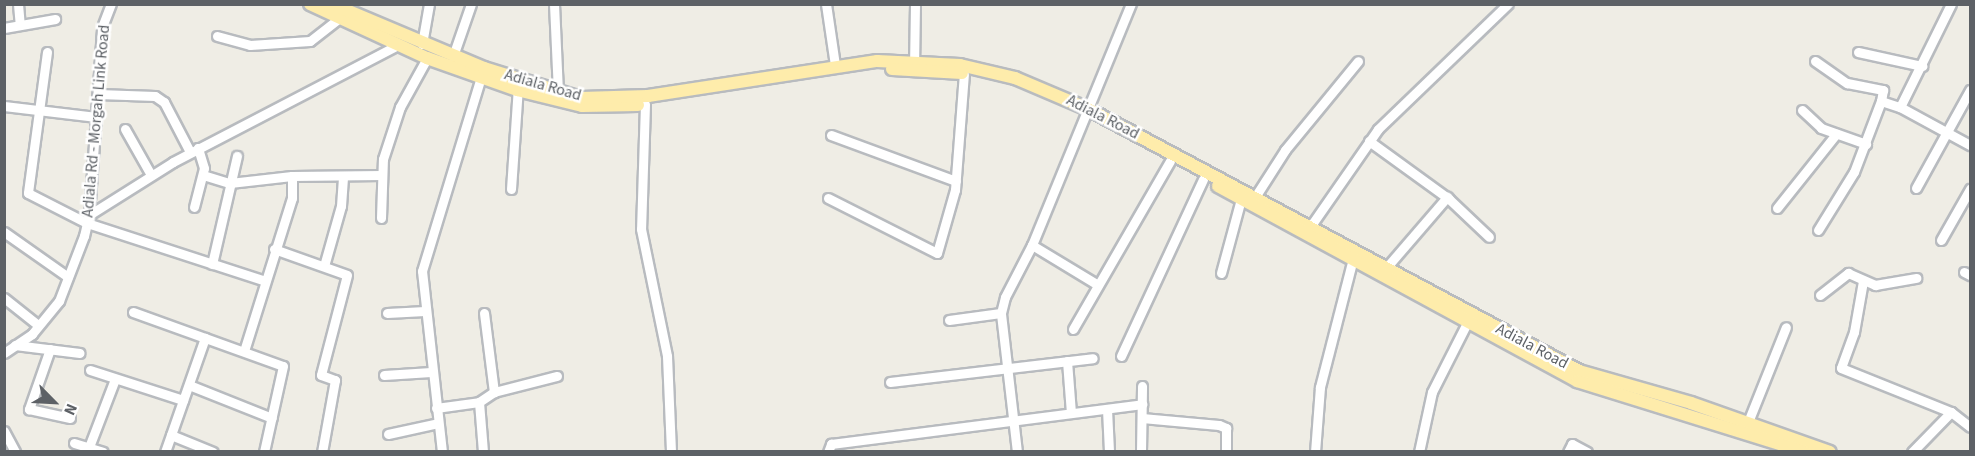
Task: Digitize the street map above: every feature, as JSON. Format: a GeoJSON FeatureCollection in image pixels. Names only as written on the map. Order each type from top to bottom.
{"type":"FeatureCollection","features":[{"type":"Feature","properties":{"kind":"main road","name":"Adiala Road"},"geometry":{"type":"LineString","coordinates":[[310,4],[427,58],[482,73],[582,106],[645,104],[835,73],[914,65],[964,74],[1039,95],[1086,113],[1255,197],[1579,371],[1748,422],[1797,447]]}},
{"type":"Feature","properties":{"kind":"main road","name":"Adiala Road"},"geometry":{"type":"LineString","coordinates":[[332,4],[453,56],[482,73]]}},
{"type":"Feature","properties":{"kind":"main road","name":"Adiala Road"},"geometry":{"type":"LineString","coordinates":[[518,85],[581,98],[648,96],[834,65],[914,65],[993,72],[1051,90],[1086,113],[1352,262],[1577,381],[1797,447],[1830,452]]}},
{"type":"Feature","properties":{"kind":"street"},"geometry":{"type":"LineString","coordinates":[[18,4],[20,25]]}},
{"type":"Feature","properties":{"kind":"street","name":"Adiala Rd - Morgah Link Road"},"geometry":{"type":"LineString","coordinates":[[4,353],[38,325],[59,301],[88,219],[102,27],[111,4]]}},
{"type":"Feature","properties":{"kind":"street"},"geometry":{"type":"LineString","coordinates":[[422,44],[429,4]]}},
{"type":"Feature","properties":{"kind":"street"},"geometry":{"type":"LineString","coordinates":[[453,56],[471,4]]}},
{"type":"Feature","properties":{"kind":"street"},"geometry":{"type":"LineString","coordinates":[[554,4],[558,92]]}},
{"type":"Feature","properties":{"kind":"street"},"geometry":{"type":"LineString","coordinates":[[826,4],[834,65]]}},
{"type":"Feature","properties":{"kind":"street"},"geometry":{"type":"LineString","coordinates":[[914,65],[915,4]]}},
{"type":"Feature","properties":{"kind":"street"},"geometry":{"type":"LineString","coordinates":[[1017,452],[1001,314],[1005,297],[1032,245],[1131,4]]}},
{"type":"Feature","properties":{"kind":"street"},"geometry":{"type":"LineString","coordinates":[[1492,4],[1498,13]]}},
{"type":"Feature","properties":{"kind":"street"},"geometry":{"type":"LineString","coordinates":[[1310,227],[1369,141],[1508,4]]}},
{"type":"Feature","properties":{"kind":"street"},"geometry":{"type":"LineString","coordinates":[[1900,107],[1951,4]]}},
{"type":"Feature","properties":{"kind":"street"},"geometry":{"type":"LineString","coordinates":[[217,36],[250,45],[310,41],[339,18]]}},
{"type":"Feature","properties":{"kind":"street"},"geometry":{"type":"LineString","coordinates":[[4,28],[55,20]]}},
{"type":"Feature","properties":{"kind":"street"},"geometry":{"type":"LineString","coordinates":[[88,219],[194,150],[287,101],[347,75],[398,45]]}},
{"type":"Feature","properties":{"kind":"street"},"geometry":{"type":"LineString","coordinates":[[46,52],[28,193],[88,219],[265,281]]}},
{"type":"Feature","properties":{"kind":"street"},"geometry":{"type":"LineString","coordinates":[[1858,52],[1922,66]]}},
{"type":"Feature","properties":{"kind":"street"},"geometry":{"type":"LineString","coordinates":[[381,218],[383,159],[400,107],[427,58]]}},
{"type":"Feature","properties":{"kind":"street"},"geometry":{"type":"LineString","coordinates":[[1255,197],[1285,150],[1358,61]]}},
{"type":"Feature","properties":{"kind":"street"},"geometry":{"type":"LineString","coordinates":[[1815,61],[1847,82],[1883,90],[1866,144],[1818,230]]}},
{"type":"Feature","properties":{"kind":"street"},"geometry":{"type":"LineString","coordinates":[[442,452],[431,372],[422,271],[482,73]]}},
{"type":"Feature","properties":{"kind":"street"},"geometry":{"type":"LineString","coordinates":[[828,198],[937,253],[956,181],[964,74]]}},
{"type":"Feature","properties":{"kind":"street"},"geometry":{"type":"LineString","coordinates":[[512,189],[518,85]]}},
{"type":"Feature","properties":{"kind":"street"},"geometry":{"type":"LineString","coordinates":[[1916,188],[1971,90]]}},
{"type":"Feature","properties":{"kind":"street"},"geometry":{"type":"LineString","coordinates":[[98,94],[155,96],[164,102],[194,150],[203,175],[194,207]]}},
{"type":"Feature","properties":{"kind":"street"},"geometry":{"type":"LineString","coordinates":[[1881,101],[1900,107],[1971,145]]}},
{"type":"Feature","properties":{"kind":"street"},"geometry":{"type":"LineString","coordinates":[[645,104],[641,229],[667,356],[671,452]]}},
{"type":"Feature","properties":{"kind":"street"},"geometry":{"type":"LineString","coordinates":[[4,106],[96,117]]}},
{"type":"Feature","properties":{"kind":"street"},"geometry":{"type":"LineString","coordinates":[[1802,110],[1814,124],[1866,144]]}},
{"type":"Feature","properties":{"kind":"street"},"geometry":{"type":"LineString","coordinates":[[125,129],[151,176]]}},
{"type":"Feature","properties":{"kind":"street"},"geometry":{"type":"LineString","coordinates":[[1777,208],[1836,134]]}},
{"type":"Feature","properties":{"kind":"street"},"geometry":{"type":"LineString","coordinates":[[831,135],[956,181]]}},
{"type":"Feature","properties":{"kind":"street"},"geometry":{"type":"LineString","coordinates":[[1369,141],[1447,197],[1489,237]]}},
{"type":"Feature","properties":{"kind":"street"},"geometry":{"type":"LineString","coordinates":[[212,264],[237,156]]}},
{"type":"Feature","properties":{"kind":"street"},"geometry":{"type":"LineString","coordinates":[[1073,328],[1170,161]]}},
{"type":"Feature","properties":{"kind":"street"},"geometry":{"type":"LineString","coordinates":[[203,175],[230,183],[292,176],[382,175]]}},
{"type":"Feature","properties":{"kind":"street"},"geometry":{"type":"LineString","coordinates":[[244,351],[274,249],[292,198],[292,176]]}},
{"type":"Feature","properties":{"kind":"street"},"geometry":{"type":"LineString","coordinates":[[324,266],[341,206],[343,176]]}},
{"type":"Feature","properties":{"kind":"street"},"geometry":{"type":"LineString","coordinates":[[1121,356],[1203,179]]}},
{"type":"Feature","properties":{"kind":"street"},"geometry":{"type":"LineString","coordinates":[[1941,240],[1971,189]]}},
{"type":"Feature","properties":{"kind":"street"},"geometry":{"type":"LineString","coordinates":[[1386,268],[1447,197]]}},
{"type":"Feature","properties":{"kind":"street"},"geometry":{"type":"LineString","coordinates":[[1221,273],[1241,199]]}},
{"type":"Feature","properties":{"kind":"street"},"geometry":{"type":"LineString","coordinates":[[4,232],[68,277]]}},
{"type":"Feature","properties":{"kind":"street"},"geometry":{"type":"LineString","coordinates":[[1032,245],[1098,285]]}},
{"type":"Feature","properties":{"kind":"street"},"geometry":{"type":"LineString","coordinates":[[274,249],[347,275],[321,375],[335,380],[322,452]]}},
{"type":"Feature","properties":{"kind":"street"},"geometry":{"type":"LineString","coordinates":[[1315,452],[1320,387],[1352,262]]}},
{"type":"Feature","properties":{"kind":"street"},"geometry":{"type":"LineString","coordinates":[[1820,295],[1848,273],[1863,281],[1881,285],[1916,278]]}},
{"type":"Feature","properties":{"kind":"street"},"geometry":{"type":"LineString","coordinates":[[1863,281],[1854,332],[1841,368],[1951,412],[1971,427]]}},
{"type":"Feature","properties":{"kind":"street"},"geometry":{"type":"LineString","coordinates":[[4,298],[38,325]]}},
{"type":"Feature","properties":{"kind":"street"},"geometry":{"type":"LineString","coordinates":[[387,313],[425,311]]}},
{"type":"Feature","properties":{"kind":"street"},"geometry":{"type":"LineString","coordinates":[[133,312],[283,366],[264,452]]}},
{"type":"Feature","properties":{"kind":"street"},"geometry":{"type":"LineString","coordinates":[[484,313],[494,392]]}},
{"type":"Feature","properties":{"kind":"street"},"geometry":{"type":"LineString","coordinates":[[949,320],[1001,314]]}},
{"type":"Feature","properties":{"kind":"street"},"geometry":{"type":"LineString","coordinates":[[1419,452],[1432,392],[1467,322]]}},
{"type":"Feature","properties":{"kind":"street"},"geometry":{"type":"LineString","coordinates":[[1748,422],[1786,327]]}},
{"type":"Feature","properties":{"kind":"street"},"geometry":{"type":"LineString","coordinates":[[165,452],[205,338]]}},
{"type":"Feature","properties":{"kind":"street"},"geometry":{"type":"LineString","coordinates":[[15,345],[80,353]]}},
{"type":"Feature","properties":{"kind":"street"},"geometry":{"type":"LineString","coordinates":[[50,350],[28,409],[70,418]]}},
{"type":"Feature","properties":{"kind":"street"},"geometry":{"type":"LineString","coordinates":[[890,382],[1093,358]]}},
{"type":"Feature","properties":{"kind":"street"},"geometry":{"type":"LineString","coordinates":[[1067,361],[1071,413]]}},
{"type":"Feature","properties":{"kind":"street"},"geometry":{"type":"LineString","coordinates":[[90,370],[183,400]]}},
{"type":"Feature","properties":{"kind":"street"},"geometry":{"type":"LineString","coordinates":[[384,375],[431,372]]}},
{"type":"Feature","properties":{"kind":"street"},"geometry":{"type":"LineString","coordinates":[[436,408],[479,402],[494,392],[556,376]]}},
{"type":"Feature","properties":{"kind":"street"},"geometry":{"type":"LineString","coordinates":[[89,447],[115,379]]}},
{"type":"Feature","properties":{"kind":"street"},"geometry":{"type":"LineString","coordinates":[[189,385],[272,418]]}},
{"type":"Feature","properties":{"kind":"street"},"geometry":{"type":"LineString","coordinates":[[1142,386],[1142,452]]}},
{"type":"Feature","properties":{"kind":"street"},"geometry":{"type":"LineString","coordinates":[[479,402],[483,452]]}},
{"type":"Feature","properties":{"kind":"street"},"geometry":{"type":"LineString","coordinates":[[828,452],[831,444],[1142,404]]}},
{"type":"Feature","properties":{"kind":"street"},"geometry":{"type":"LineString","coordinates":[[1107,408],[1109,452]]}},
{"type":"Feature","properties":{"kind":"street"},"geometry":{"type":"LineString","coordinates":[[1912,452],[1951,412]]}},
{"type":"Feature","properties":{"kind":"street"},"geometry":{"type":"LineString","coordinates":[[1142,418],[1220,425],[1226,428],[1226,452]]}},
{"type":"Feature","properties":{"kind":"street"},"geometry":{"type":"LineString","coordinates":[[388,434],[438,423]]}},
{"type":"Feature","properties":{"kind":"street"},"geometry":{"type":"LineString","coordinates":[[4,431],[15,452]]}},
{"type":"Feature","properties":{"kind":"street"},"geometry":{"type":"LineString","coordinates":[[171,435],[213,452]]}},
{"type":"Feature","properties":{"kind":"street"},"geometry":{"type":"LineString","coordinates":[[74,443],[103,452]]}},
{"type":"Feature","properties":{"kind":"street"},"geometry":{"type":"LineString","coordinates":[[1568,452],[1572,444],[1587,452]]}}]}
